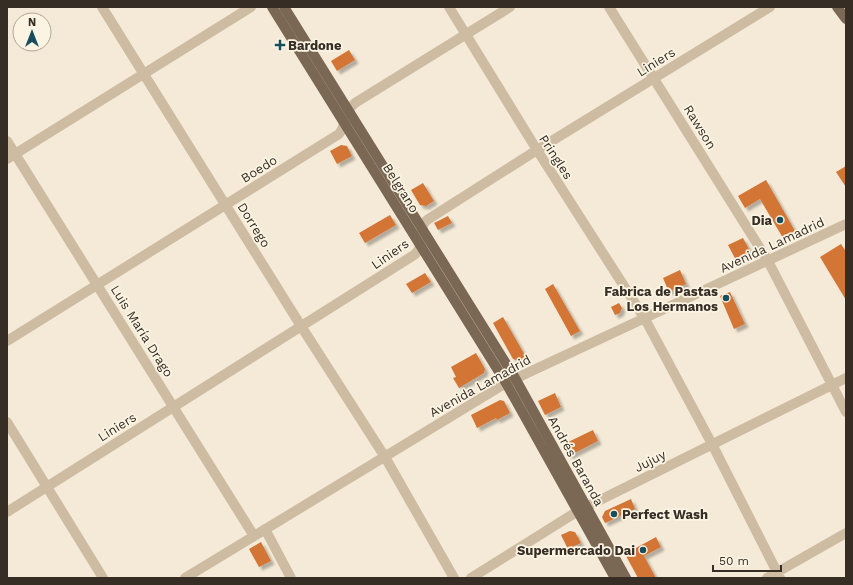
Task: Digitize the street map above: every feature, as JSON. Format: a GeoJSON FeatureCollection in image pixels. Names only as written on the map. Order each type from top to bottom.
{"type":"FeatureCollection","features":[{"type":"Feature","properties":{"kind":"main road","name":"Belgrano"},"geometry":{"type":"LineString","coordinates":[[272,7],[421,245],[511,381]]}},
{"type":"Feature","properties":{"kind":"main road","name":"Belgrano"},"geometry":{"type":"LineString","coordinates":[[284,7],[422,227],[511,381]]}},
{"type":"Feature","properties":{"kind":"main road"},"geometry":{"type":"LineString","coordinates":[[838,7],[846,20]]}},
{"type":"Feature","properties":{"kind":"main road","name":"Andrés Baranda"},"geometry":{"type":"LineString","coordinates":[[511,381],[582,509],[616,578]]}},
{"type":"Feature","properties":{"kind":"main road","name":"Andrés Baranda"},"geometry":{"type":"LineString","coordinates":[[582,509],[626,578]]}},
{"type":"Feature","properties":{"kind":"street","name":"Dorrego"},"geometry":{"type":"LineString","coordinates":[[102,7],[301,326],[385,457],[454,578]]}},
{"type":"Feature","properties":{"kind":"street"},"geometry":{"type":"LineString","coordinates":[[11,156],[251,7]]}},
{"type":"Feature","properties":{"kind":"street","name":"Pringles"},"geometry":{"type":"LineString","coordinates":[[449,7],[537,150],[645,319],[712,444],[779,575]]}},
{"type":"Feature","properties":{"kind":"street"},"geometry":{"type":"LineString","coordinates":[[348,109],[355,103],[510,7]]}},
{"type":"Feature","properties":{"kind":"street","name":"Rawson"},"geometry":{"type":"LineString","coordinates":[[609,7],[655,78],[768,261],[846,412]]}},
{"type":"Feature","properties":{"kind":"street","name":"Liniers"},"geometry":{"type":"LineString","coordinates":[[7,512],[414,256],[419,252],[422,227],[427,220],[537,150],[770,7]]}},
{"type":"Feature","properties":{"kind":"street","name":"Boedo"},"geometry":{"type":"LineString","coordinates":[[7,342],[339,134],[342,130],[348,109]]}},
{"type":"Feature","properties":{"kind":"street","name":"Luis María Drago"},"geometry":{"type":"LineString","coordinates":[[7,141],[11,156],[98,286],[254,536]]}},
{"type":"Feature","properties":{"kind":"street","name":"Avenida Lamadrid"},"geometry":{"type":"LineString","coordinates":[[185,578],[511,381],[846,224]]}},
{"type":"Feature","properties":{"kind":"street","name":"Jujuy"},"geometry":{"type":"LineString","coordinates":[[471,578],[582,509],[846,378]]}},
{"type":"Feature","properties":{"kind":"street"},"geometry":{"type":"LineString","coordinates":[[7,422],[103,578]]}},
{"type":"Feature","properties":{"kind":"street"},"geometry":{"type":"LineString","coordinates":[[265,529],[291,578]]}},
{"type":"Feature","properties":{"kind":"street"},"geometry":{"type":"LineString","coordinates":[[767,578],[779,575],[846,533]]}},
{"type":"Feature","properties":{"kind":"building"},"geometry":{"type":"Polygon","coordinates":[[[349,50],[355,60],[337,71],[331,61],[349,50]]]}},
{"type":"Feature","properties":{"kind":"building"},"geometry":{"type":"Polygon","coordinates":[[[341,145],[347,146],[352,156],[337,164],[330,151],[341,145]]]}},
{"type":"Feature","properties":{"kind":"building"},"geometry":{"type":"Polygon","coordinates":[[[846,166],[846,187],[836,172],[846,166]]]}},
{"type":"Feature","properties":{"kind":"building","name":"Dia"},"geometry":{"type":"Polygon","coordinates":[[[766,180],[795,231],[783,238],[760,199],[745,208],[738,196],[766,180]]]}},
{"type":"Feature","properties":{"kind":"building"},"geometry":{"type":"Polygon","coordinates":[[[423,183],[434,201],[426,206],[420,205],[411,190],[423,183]]]}},
{"type":"Feature","properties":{"kind":"building"},"geometry":{"type":"Polygon","coordinates":[[[390,215],[396,225],[365,243],[359,233],[390,215]]]}},
{"type":"Feature","properties":{"kind":"building"},"geometry":{"type":"Polygon","coordinates":[[[448,216],[452,223],[438,230],[434,223],[448,216]]]}},
{"type":"Feature","properties":{"kind":"building"},"geometry":{"type":"Polygon","coordinates":[[[743,238],[750,251],[748,256],[737,262],[728,245],[743,238]]]}},
{"type":"Feature","properties":{"kind":"building"},"geometry":{"type":"Polygon","coordinates":[[[841,244],[846,252],[846,300],[820,257],[841,244]]]}},
{"type":"Feature","properties":{"kind":"building"},"geometry":{"type":"Polygon","coordinates":[[[680,270],[686,284],[669,292],[663,278],[680,270]]]}},
{"type":"Feature","properties":{"kind":"building"},"geometry":{"type":"Polygon","coordinates":[[[425,273],[431,282],[412,293],[406,284],[425,273]]]}},
{"type":"Feature","properties":{"kind":"building"},"geometry":{"type":"Polygon","coordinates":[[[553,284],[580,331],[571,336],[545,289],[553,284]]]}},
{"type":"Feature","properties":{"kind":"building"},"geometry":{"type":"Polygon","coordinates":[[[730,292],[745,324],[734,329],[720,296],[730,292]]]}},
{"type":"Feature","properties":{"kind":"building"},"geometry":{"type":"Polygon","coordinates":[[[619,303],[622,308],[620,313],[615,315],[611,307],[619,303]]]}},
{"type":"Feature","properties":{"kind":"building"},"geometry":{"type":"Polygon","coordinates":[[[503,317],[526,357],[520,361],[513,359],[493,323],[503,317]]]}},
{"type":"Feature","properties":{"kind":"building"},"geometry":{"type":"Polygon","coordinates":[[[476,353],[485,369],[484,373],[459,388],[453,378],[456,377],[451,367],[476,353]]]}},
{"type":"Feature","properties":{"kind":"building"},"geometry":{"type":"Polygon","coordinates":[[[555,393],[561,407],[545,415],[538,401],[555,393]]]}},
{"type":"Feature","properties":{"kind":"building"},"geometry":{"type":"Polygon","coordinates":[[[500,400],[504,401],[510,413],[497,420],[496,418],[477,428],[471,415],[500,400]]]}},
{"type":"Feature","properties":{"kind":"building"},"geometry":{"type":"Polygon","coordinates":[[[593,430],[598,441],[569,456],[564,444],[593,430]]]}},
{"type":"Feature","properties":{"kind":"building","name":"Perfect Wash"},"geometry":{"type":"Polygon","coordinates":[[[631,499],[635,509],[605,523],[602,517],[605,511],[631,499]]]}},
{"type":"Feature","properties":{"kind":"building"},"geometry":{"type":"Polygon","coordinates":[[[570,531],[575,532],[581,543],[568,549],[561,535],[570,531]]]}},
{"type":"Feature","properties":{"kind":"building"},"geometry":{"type":"Polygon","coordinates":[[[656,537],[661,547],[644,556],[656,578],[638,578],[625,554],[656,537]]]}},
{"type":"Feature","properties":{"kind":"building"},"geometry":{"type":"Polygon","coordinates":[[[261,542],[271,561],[259,567],[249,549],[261,542]]]}},
{"type":"Feature","properties":{"kind":"place","name":"Bardone"},"geometry":{"type":"Point","coordinates":[280,45]}},
{"type":"Feature","properties":{"kind":"place","name":"Dia"},"geometry":{"type":"Point","coordinates":[780,220]}},
{"type":"Feature","properties":{"kind":"place","name":"Fabrica de Pastas Los Hermanos"},"geometry":{"type":"Point","coordinates":[726,298]}},
{"type":"Feature","properties":{"kind":"place","name":"Perfect Wash"},"geometry":{"type":"Point","coordinates":[614,514]}},
{"type":"Feature","properties":{"kind":"place","name":"Supermercado Dai"},"geometry":{"type":"Point","coordinates":[643,550]}}]}
